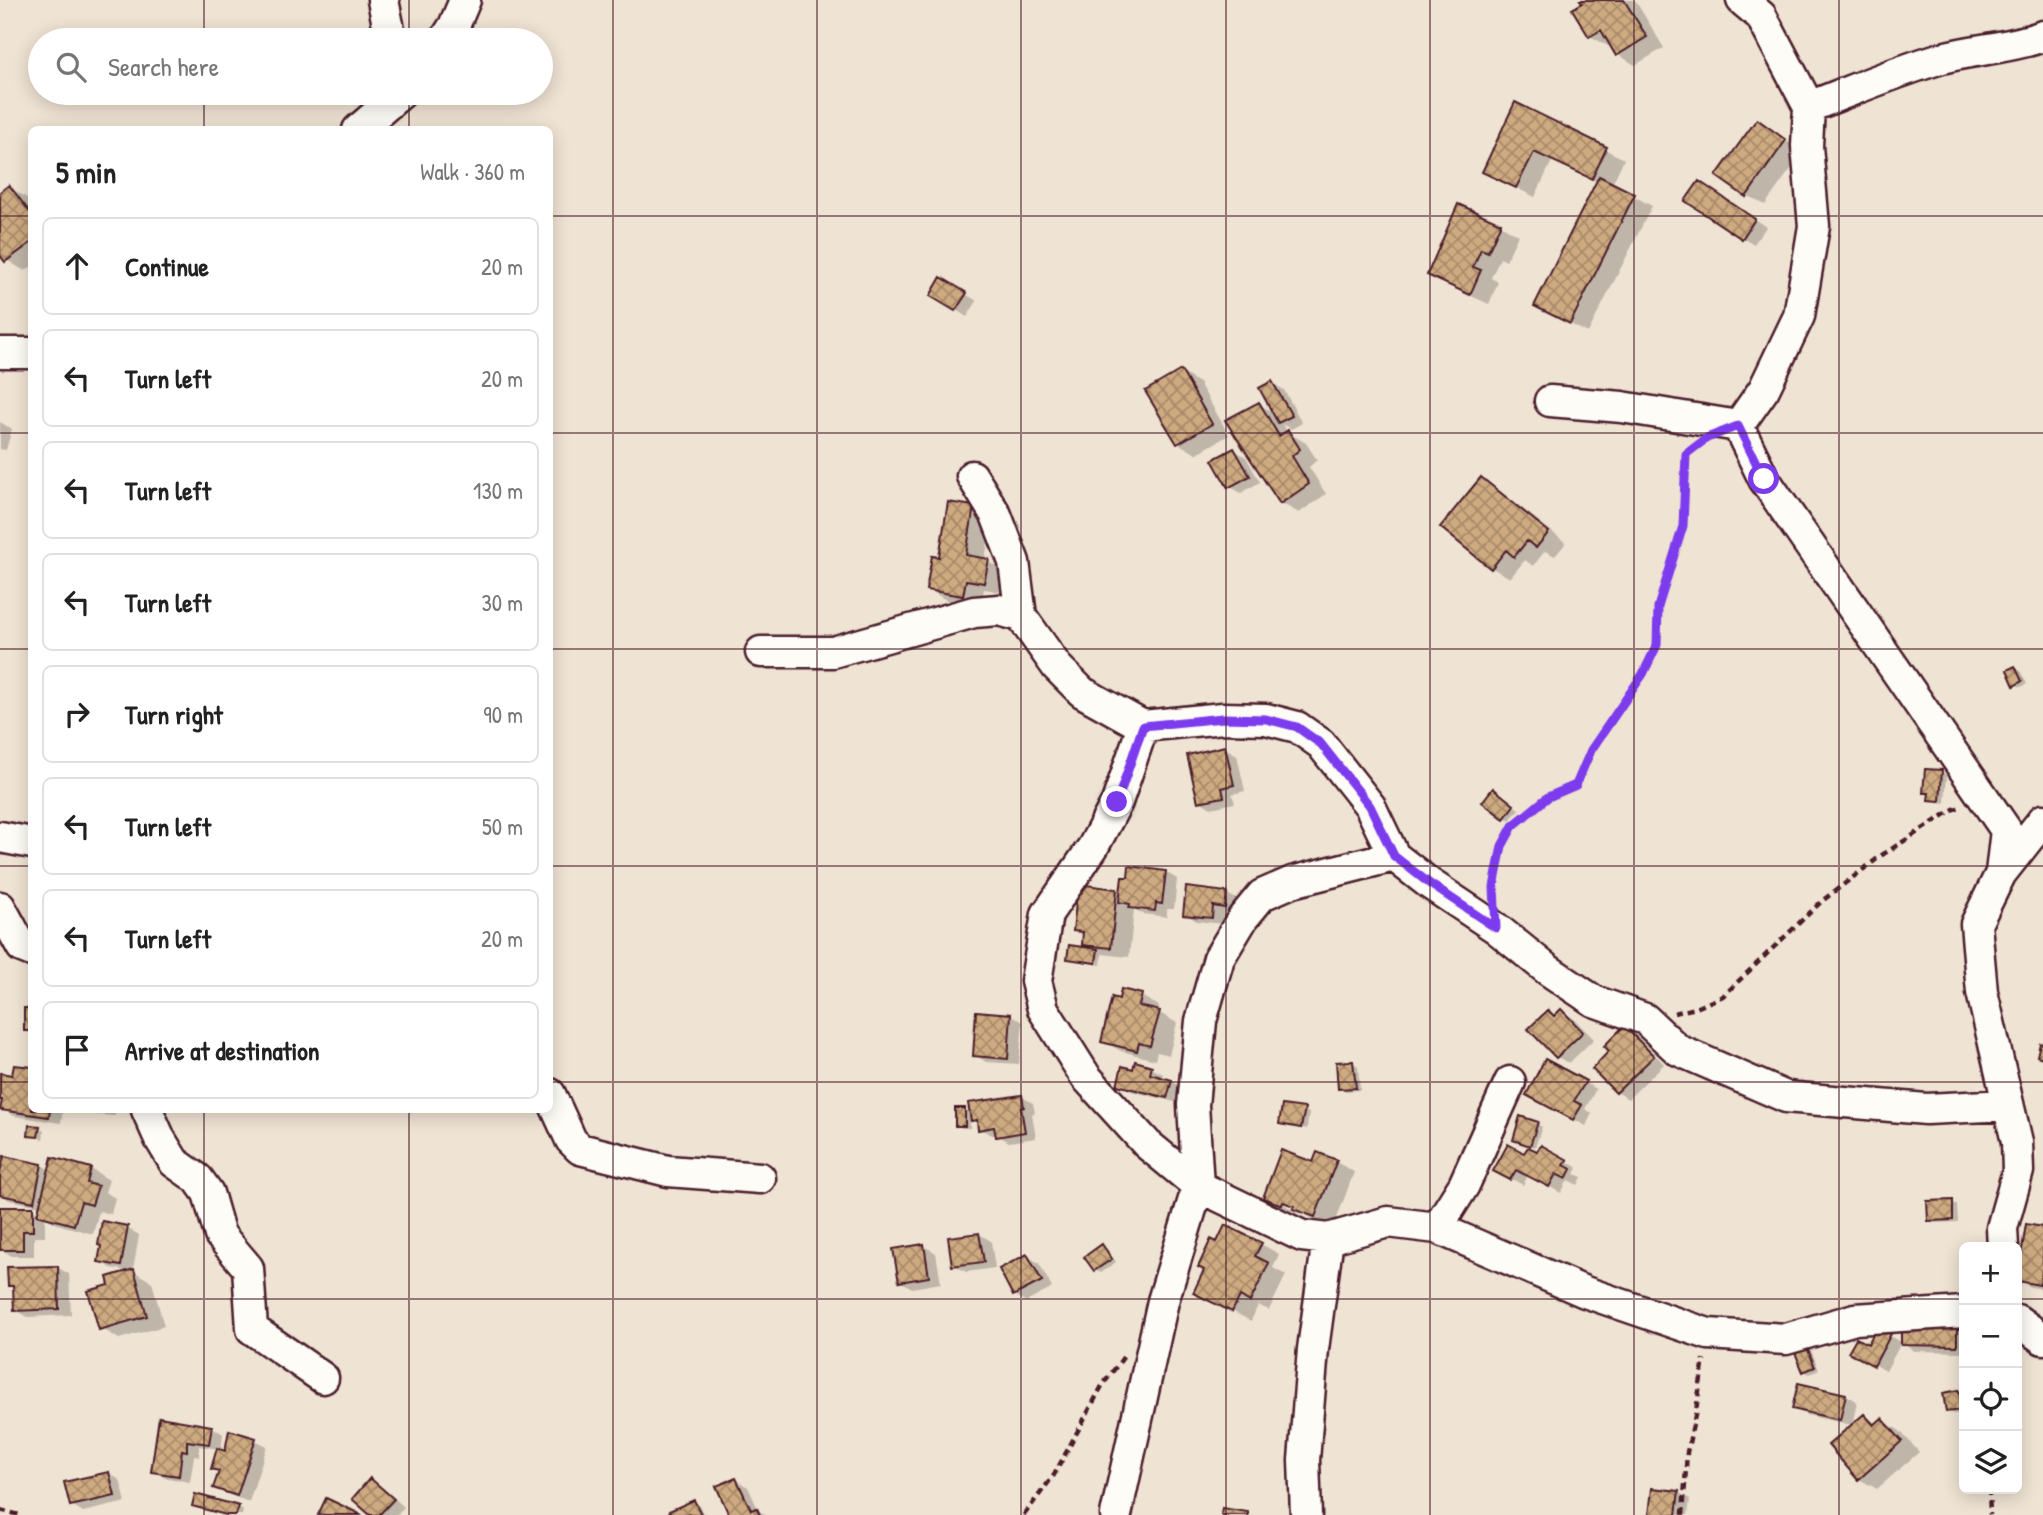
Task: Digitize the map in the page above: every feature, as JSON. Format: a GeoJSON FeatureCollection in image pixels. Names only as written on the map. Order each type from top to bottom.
{"type":"FeatureCollection","features":[{"type":"Feature","properties":{"kind":"street"},"geometry":{"type":"LineString","coordinates":[[383,0],[389,28]]}},
{"type":"Feature","properties":{"kind":"street"},"geometry":{"type":"LineString","coordinates":[[453,28],[465,0]]}},
{"type":"Feature","properties":{"kind":"street"},"geometry":{"type":"LineString","coordinates":[[1738,426],[1765,389],[1799,316],[1814,226],[1807,146],[1809,107],[1760,5]]}},
{"type":"Feature","properties":{"kind":"street"},"geometry":{"type":"LineString","coordinates":[[1809,107],[1945,57],[2043,36]]}},
{"type":"Feature","properties":{"kind":"street"},"geometry":{"type":"LineString","coordinates":[[363,126],[387,105]]}},
{"type":"Feature","properties":{"kind":"street"},"geometry":{"type":"LineString","coordinates":[[0,353],[28,353]]}},
{"type":"Feature","properties":{"kind":"street"},"geometry":{"type":"LineString","coordinates":[[1550,401],[1622,407],[1738,426]]}},
{"type":"Feature","properties":{"kind":"street"},"geometry":{"type":"LineString","coordinates":[[1738,426],[1764,479],[2006,831],[2001,873]]}},
{"type":"Feature","properties":{"kind":"street"},"geometry":{"type":"LineString","coordinates":[[972,476],[996,514],[1014,562],[1021,616],[1057,667],[1082,692],[1143,726],[1223,718],[1266,719],[1297,727],[1321,744],[1370,806],[1394,856],[1430,884],[1496,928],[1548,970],[1594,1001],[1645,1019],[1678,1050],[1786,1097],[1926,1109],[2008,1105]]}},
{"type":"Feature","properties":{"kind":"street"},"geometry":{"type":"LineString","coordinates":[[761,652],[833,652],[974,612],[999,610],[1021,616]]}},
{"type":"Feature","properties":{"kind":"street"},"geometry":{"type":"LineString","coordinates":[[1143,726],[1117,802],[1093,847],[1047,914],[1036,981],[1043,1009],[1086,1077],[1147,1144],[1198,1186],[1303,1236],[1328,1239],[1388,1222],[1437,1228],[1586,1292],[1708,1334],[1786,1339],[1855,1319],[1959,1312]]}},
{"type":"Feature","properties":{"kind":"street"},"geometry":{"type":"LineString","coordinates":[[2003,1242],[2002,1228],[2018,1171],[2017,1142],[1982,992],[1976,924],[2001,873],[2043,820]]}},
{"type":"Feature","properties":{"kind":"street"},"geometry":{"type":"LineString","coordinates":[[0,837],[28,842]]}},
{"type":"Feature","properties":{"kind":"street"},"geometry":{"type":"LineString","coordinates":[[1116,1515],[1163,1301],[1198,1186],[1193,1105],[1201,1021],[1219,958],[1243,918],[1262,895],[1293,882],[1394,856]]}},
{"type":"Feature","properties":{"kind":"street"},"geometry":{"type":"LineString","coordinates":[[0,907],[22,947],[28,949]]}},
{"type":"Feature","properties":{"kind":"street"},"geometry":{"type":"LineString","coordinates":[[1437,1228],[1464,1185],[1510,1082]]}},
{"type":"Feature","properties":{"kind":"street"},"geometry":{"type":"LineString","coordinates":[[553,1101],[571,1140],[580,1149],[668,1171],[760,1178]]}},
{"type":"Feature","properties":{"kind":"street"},"geometry":{"type":"LineString","coordinates":[[148,1113],[174,1162],[198,1179],[208,1193],[220,1236],[248,1268],[252,1329],[323,1378]]}},
{"type":"Feature","properties":{"kind":"street"},"geometry":{"type":"LineString","coordinates":[[1306,1515],[1305,1446],[1313,1349],[1328,1239]]}},
{"type":"Feature","properties":{"kind":"street"},"geometry":{"type":"LineString","coordinates":[[2022,1324],[2043,1339]]}},
{"type":"Feature","properties":{"kind":"path"},"geometry":{"type":"LineString","coordinates":[[1496,928],[1494,887],[1502,846],[1513,826],[1548,797],[1576,785],[1591,750],[1643,674],[1657,645],[1658,607],[1683,526],[1686,454],[1707,438],[1738,426]]}},
{"type":"Feature","properties":{"kind":"path"},"geometry":{"type":"LineString","coordinates":[[1645,1019],[1696,1008],[1723,996],[1822,901],[1882,855],[1954,809],[1987,801]]}},
{"type":"Feature","properties":{"kind":"path"},"geometry":{"type":"LineString","coordinates":[[1683,1515],[1687,1452],[1708,1334]]}},
{"type":"Feature","properties":{"kind":"path"},"geometry":{"type":"LineString","coordinates":[[1024,1515],[1054,1475],[1102,1387],[1125,1354]]}},
{"type":"Feature","properties":{"kind":"path"},"geometry":{"type":"LineString","coordinates":[[1989,1494],[1990,1515]]}},
{"type":"Feature","properties":{"kind":"path"},"geometry":{"type":"LineString","coordinates":[[0,1510],[20,1515]]}},
{"type":"Feature","properties":{"kind":"building"},"geometry":{"type":"Polygon","coordinates":[[[1580,0],[1624,0],[1647,37],[1616,56],[1601,30],[1589,37],[1572,9],[1582,3],[1580,0]]]}},
{"type":"Feature","properties":{"kind":"building"},"geometry":{"type":"Polygon","coordinates":[[[1515,102],[1607,147],[1592,179],[1534,152],[1516,188],[1482,172],[1515,102]]]}},
{"type":"Feature","properties":{"kind":"building"},"geometry":{"type":"Polygon","coordinates":[[[1757,119],[1786,140],[1746,197],[1716,176],[1757,119]]]}},
{"type":"Feature","properties":{"kind":"building"},"geometry":{"type":"Polygon","coordinates":[[[1599,176],[1635,194],[1570,324],[1534,306],[1599,176]]]}},
{"type":"Feature","properties":{"kind":"building"},"geometry":{"type":"Polygon","coordinates":[[[1699,181],[1755,219],[1742,239],[1685,201],[1699,181]]]}},
{"type":"Feature","properties":{"kind":"building"},"geometry":{"type":"Polygon","coordinates":[[[9,185],[28,210],[28,245],[5,262],[0,255],[0,192],[9,185]]]}},
{"type":"Feature","properties":{"kind":"building"},"geometry":{"type":"Polygon","coordinates":[[[1458,204],[1501,223],[1488,252],[1481,249],[1473,267],[1481,270],[1470,295],[1427,275],[1458,204]]]}},
{"type":"Feature","properties":{"kind":"building"},"geometry":{"type":"Polygon","coordinates":[[[941,277],[967,293],[955,311],[930,296],[941,277]]]}},
{"type":"Feature","properties":{"kind":"building"},"geometry":{"type":"Polygon","coordinates":[[[1181,370],[1212,424],[1177,444],[1145,391],[1181,370]]]}},
{"type":"Feature","properties":{"kind":"building"},"geometry":{"type":"Polygon","coordinates":[[[1272,381],[1292,416],[1278,423],[1259,388],[1272,381]]]}},
{"type":"Feature","properties":{"kind":"building"},"geometry":{"type":"Polygon","coordinates":[[[1259,402],[1279,436],[1288,430],[1300,449],[1292,456],[1309,484],[1280,504],[1225,420],[1259,402]]]}},
{"type":"Feature","properties":{"kind":"building"},"geometry":{"type":"Polygon","coordinates":[[[1234,448],[1250,476],[1228,488],[1212,460],[1234,448]]]}},
{"type":"Feature","properties":{"kind":"building"},"geometry":{"type":"Polygon","coordinates":[[[1481,477],[1549,532],[1536,548],[1527,541],[1514,557],[1506,550],[1491,569],[1440,527],[1481,477]]]}},
{"type":"Feature","properties":{"kind":"building"},"geometry":{"type":"Polygon","coordinates":[[[948,502],[974,506],[966,555],[989,559],[984,583],[966,580],[963,596],[926,590],[932,556],[939,557],[948,502]]]}},
{"type":"Feature","properties":{"kind":"building"},"geometry":{"type":"Polygon","coordinates":[[[2015,666],[2022,681],[2014,686],[2007,670],[2015,666]]]}},
{"type":"Feature","properties":{"kind":"building"},"geometry":{"type":"Polygon","coordinates":[[[1225,746],[1234,785],[1222,788],[1224,797],[1198,802],[1187,755],[1225,746]]]}},
{"type":"Feature","properties":{"kind":"building"},"geometry":{"type":"Polygon","coordinates":[[[1925,769],[1942,770],[1940,801],[1928,800],[1929,793],[1923,793],[1925,769]]]}},
{"type":"Feature","properties":{"kind":"building"},"geometry":{"type":"Polygon","coordinates":[[[1493,788],[1514,805],[1504,819],[1482,802],[1493,788]]]}},
{"type":"Feature","properties":{"kind":"building"},"geometry":{"type":"Polygon","coordinates":[[[1129,866],[1166,871],[1162,904],[1156,903],[1155,911],[1129,908],[1130,904],[1119,902],[1122,877],[1128,877],[1129,866]]]}},
{"type":"Feature","properties":{"kind":"building"},"geometry":{"type":"Polygon","coordinates":[[[1078,884],[1117,889],[1111,948],[1082,945],[1083,932],[1073,931],[1078,884]]]}},
{"type":"Feature","properties":{"kind":"building"},"geometry":{"type":"Polygon","coordinates":[[[1186,887],[1227,892],[1225,908],[1213,906],[1212,918],[1183,915],[1186,887]]]}},
{"type":"Feature","properties":{"kind":"building"},"geometry":{"type":"Polygon","coordinates":[[[1069,945],[1098,949],[1096,963],[1067,959],[1069,945]]]}},
{"type":"Feature","properties":{"kind":"building"},"geometry":{"type":"Polygon","coordinates":[[[1121,989],[1142,994],[1139,1006],[1160,1011],[1150,1046],[1139,1043],[1137,1051],[1101,1042],[1112,997],[1119,999],[1121,989]]]}},
{"type":"Feature","properties":{"kind":"building"},"geometry":{"type":"Polygon","coordinates":[[[24,1008],[28,1008],[28,1031],[24,1031],[24,1008]]]}},
{"type":"Feature","properties":{"kind":"building"},"geometry":{"type":"Polygon","coordinates":[[[1561,1009],[1583,1032],[1556,1058],[1528,1029],[1548,1010],[1554,1016],[1561,1009]]]}},
{"type":"Feature","properties":{"kind":"building"},"geometry":{"type":"Polygon","coordinates":[[[976,1011],[1011,1014],[1008,1059],[973,1056],[976,1011]]]}},
{"type":"Feature","properties":{"kind":"building"},"geometry":{"type":"Polygon","coordinates":[[[1624,1026],[1654,1056],[1616,1093],[1592,1069],[1609,1051],[1604,1046],[1624,1026]]]}},
{"type":"Feature","properties":{"kind":"building"},"geometry":{"type":"Polygon","coordinates":[[[2040,1043],[2043,1044],[2043,1058],[2037,1056],[2040,1043]]]}},
{"type":"Feature","properties":{"kind":"building"},"geometry":{"type":"Polygon","coordinates":[[[1545,1059],[1586,1081],[1574,1101],[1582,1105],[1573,1120],[1526,1095],[1545,1059]]]}},
{"type":"Feature","properties":{"kind":"building"},"geometry":{"type":"Polygon","coordinates":[[[1135,1061],[1152,1066],[1150,1074],[1172,1080],[1167,1098],[1117,1085],[1122,1066],[1133,1069],[1135,1061]]]}},
{"type":"Feature","properties":{"kind":"building"},"geometry":{"type":"Polygon","coordinates":[[[1353,1061],[1356,1088],[1338,1089],[1336,1062],[1353,1061]]]}},
{"type":"Feature","properties":{"kind":"building"},"geometry":{"type":"Polygon","coordinates":[[[14,1065],[28,1067],[28,1113],[50,1113],[49,1117],[0,1110],[0,1073],[12,1075],[14,1065]]]}},
{"type":"Feature","properties":{"kind":"building"},"geometry":{"type":"Polygon","coordinates":[[[1022,1095],[1025,1132],[996,1137],[994,1127],[978,1130],[977,1120],[971,1121],[968,1103],[1022,1095]]]}},
{"type":"Feature","properties":{"kind":"building"},"geometry":{"type":"Polygon","coordinates":[[[1282,1105],[1305,1108],[1301,1128],[1279,1124],[1282,1105]]]}},
{"type":"Feature","properties":{"kind":"building"},"geometry":{"type":"Polygon","coordinates":[[[955,1108],[965,1108],[965,1126],[955,1126],[955,1108]]]}},
{"type":"Feature","properties":{"kind":"building"},"geometry":{"type":"Polygon","coordinates":[[[1520,1116],[1538,1122],[1530,1146],[1513,1140],[1520,1116]]]}},
{"type":"Feature","properties":{"kind":"building"},"geometry":{"type":"Polygon","coordinates":[[[29,1125],[40,1126],[38,1137],[28,1136],[29,1125]]]}},
{"type":"Feature","properties":{"kind":"building"},"geometry":{"type":"Polygon","coordinates":[[[1508,1144],[1524,1153],[1528,1147],[1537,1151],[1541,1145],[1568,1160],[1564,1165],[1571,1169],[1566,1179],[1556,1174],[1549,1187],[1516,1170],[1510,1180],[1493,1171],[1508,1144]]]}},
{"type":"Feature","properties":{"kind":"building"},"geometry":{"type":"Polygon","coordinates":[[[1281,1150],[1313,1162],[1317,1152],[1337,1160],[1315,1217],[1293,1209],[1294,1206],[1263,1198],[1281,1150]]]}},
{"type":"Feature","properties":{"kind":"building"},"geometry":{"type":"Polygon","coordinates":[[[4,1156],[42,1164],[34,1202],[0,1195],[0,1173],[4,1156]]]}},
{"type":"Feature","properties":{"kind":"building"},"geometry":{"type":"Polygon","coordinates":[[[52,1157],[91,1168],[87,1183],[98,1186],[92,1205],[81,1202],[74,1225],[37,1215],[52,1157]]]}},
{"type":"Feature","properties":{"kind":"building"},"geometry":{"type":"Polygon","coordinates":[[[1953,1200],[1953,1220],[1928,1221],[1927,1201],[1953,1200]]]}},
{"type":"Feature","properties":{"kind":"building"},"geometry":{"type":"Polygon","coordinates":[[[0,1207],[33,1207],[33,1231],[23,1231],[23,1250],[0,1250],[0,1207]]]}},
{"type":"Feature","properties":{"kind":"building"},"geometry":{"type":"Polygon","coordinates":[[[102,1221],[128,1226],[121,1266],[98,1262],[102,1221]]]}},
{"type":"Feature","properties":{"kind":"building"},"geometry":{"type":"Polygon","coordinates":[[[2026,1224],[2043,1227],[2040,1285],[2022,1282],[2022,1249],[2026,1224]]]}},
{"type":"Feature","properties":{"kind":"building"},"geometry":{"type":"Polygon","coordinates":[[[1225,1225],[1262,1243],[1255,1256],[1269,1263],[1250,1302],[1240,1296],[1232,1312],[1193,1293],[1204,1270],[1198,1267],[1211,1239],[1217,1242],[1225,1225]]]}},
{"type":"Feature","properties":{"kind":"building"},"geometry":{"type":"Polygon","coordinates":[[[979,1233],[984,1262],[952,1266],[948,1237],[979,1233]]]}},
{"type":"Feature","properties":{"kind":"building"},"geometry":{"type":"Polygon","coordinates":[[[924,1244],[929,1277],[899,1282],[893,1249],[924,1244]]]}},
{"type":"Feature","properties":{"kind":"building"},"geometry":{"type":"Polygon","coordinates":[[[1102,1244],[1112,1259],[1094,1271],[1084,1257],[1102,1244]]]}},
{"type":"Feature","properties":{"kind":"building"},"geometry":{"type":"Polygon","coordinates":[[[1027,1254],[1042,1281],[1013,1296],[999,1269],[1027,1254]]]}},
{"type":"Feature","properties":{"kind":"building"},"geometry":{"type":"Polygon","coordinates":[[[58,1266],[59,1309],[14,1311],[13,1286],[8,1286],[7,1267],[58,1266]]]}},
{"type":"Feature","properties":{"kind":"building"},"geometry":{"type":"Polygon","coordinates":[[[134,1269],[147,1316],[99,1330],[88,1291],[109,1285],[107,1277],[134,1269]]]}},
{"type":"Feature","properties":{"kind":"building"},"geometry":{"type":"Polygon","coordinates":[[[1901,1321],[1957,1321],[1957,1346],[1901,1345],[1901,1321]]]}},
{"type":"Feature","properties":{"kind":"building"},"geometry":{"type":"Polygon","coordinates":[[[1877,1327],[1891,1334],[1874,1366],[1848,1352],[1856,1338],[1868,1344],[1877,1327]]]}},
{"type":"Feature","properties":{"kind":"building"},"geometry":{"type":"Polygon","coordinates":[[[1806,1345],[1815,1367],[1803,1372],[1794,1350],[1806,1345]]]}},
{"type":"Feature","properties":{"kind":"building"},"geometry":{"type":"Polygon","coordinates":[[[1798,1383],[1846,1394],[1840,1420],[1792,1409],[1798,1383]]]}},
{"type":"Feature","properties":{"kind":"building"},"geometry":{"type":"Polygon","coordinates":[[[1959,1390],[1959,1410],[1946,1412],[1943,1393],[1959,1390]]]}},
{"type":"Feature","properties":{"kind":"building"},"geometry":{"type":"Polygon","coordinates":[[[1864,1414],[1874,1425],[1882,1418],[1902,1441],[1858,1480],[1828,1445],[1864,1414]]]}},
{"type":"Feature","properties":{"kind":"building"},"geometry":{"type":"Polygon","coordinates":[[[159,1417],[212,1426],[209,1444],[187,1441],[187,1451],[182,1450],[179,1476],[151,1472],[159,1417]]]}},
{"type":"Feature","properties":{"kind":"building"},"geometry":{"type":"Polygon","coordinates":[[[229,1430],[256,1438],[237,1496],[213,1488],[219,1471],[211,1469],[217,1448],[225,1451],[229,1430]]]}},
{"type":"Feature","properties":{"kind":"building"},"geometry":{"type":"Polygon","coordinates":[[[109,1472],[115,1496],[70,1506],[64,1482],[109,1472]]]}},
{"type":"Feature","properties":{"kind":"building"},"geometry":{"type":"Polygon","coordinates":[[[370,1478],[394,1499],[379,1515],[370,1515],[352,1499],[370,1478]]]}},
{"type":"Feature","properties":{"kind":"building"},"geometry":{"type":"Polygon","coordinates":[[[736,1478],[751,1510],[757,1508],[760,1515],[729,1515],[716,1486],[736,1478]]]}},
{"type":"Feature","properties":{"kind":"building"},"geometry":{"type":"Polygon","coordinates":[[[1652,1488],[1679,1491],[1676,1515],[1649,1515],[1652,1488]]]}},
{"type":"Feature","properties":{"kind":"building"},"geometry":{"type":"Polygon","coordinates":[[[195,1494],[239,1506],[236,1515],[192,1506],[195,1494]]]}},
{"type":"Feature","properties":{"kind":"building"},"geometry":{"type":"Polygon","coordinates":[[[326,1498],[362,1515],[318,1515],[326,1498]]]}},
{"type":"Feature","properties":{"kind":"building"},"geometry":{"type":"Polygon","coordinates":[[[694,1500],[701,1514],[671,1515],[669,1511],[694,1500]]]}},
{"type":"Feature","properties":{"kind":"building"},"geometry":{"type":"Polygon","coordinates":[[[1222,1508],[1248,1512],[1248,1515],[1221,1515],[1222,1508]]]}},
{"type":"Feature","properties":{"kind":"route"},"geometry":{"type":"LineString","coordinates":[[1117,802],[1143,726],[1223,718],[1266,719],[1297,727],[1321,744],[1370,806],[1394,856],[1430,884],[1496,928],[1494,887],[1502,846],[1513,826],[1548,797],[1576,785],[1591,750],[1643,674],[1657,645],[1658,607],[1683,526],[1686,454],[1707,438],[1738,426],[1764,479]]}}]}
